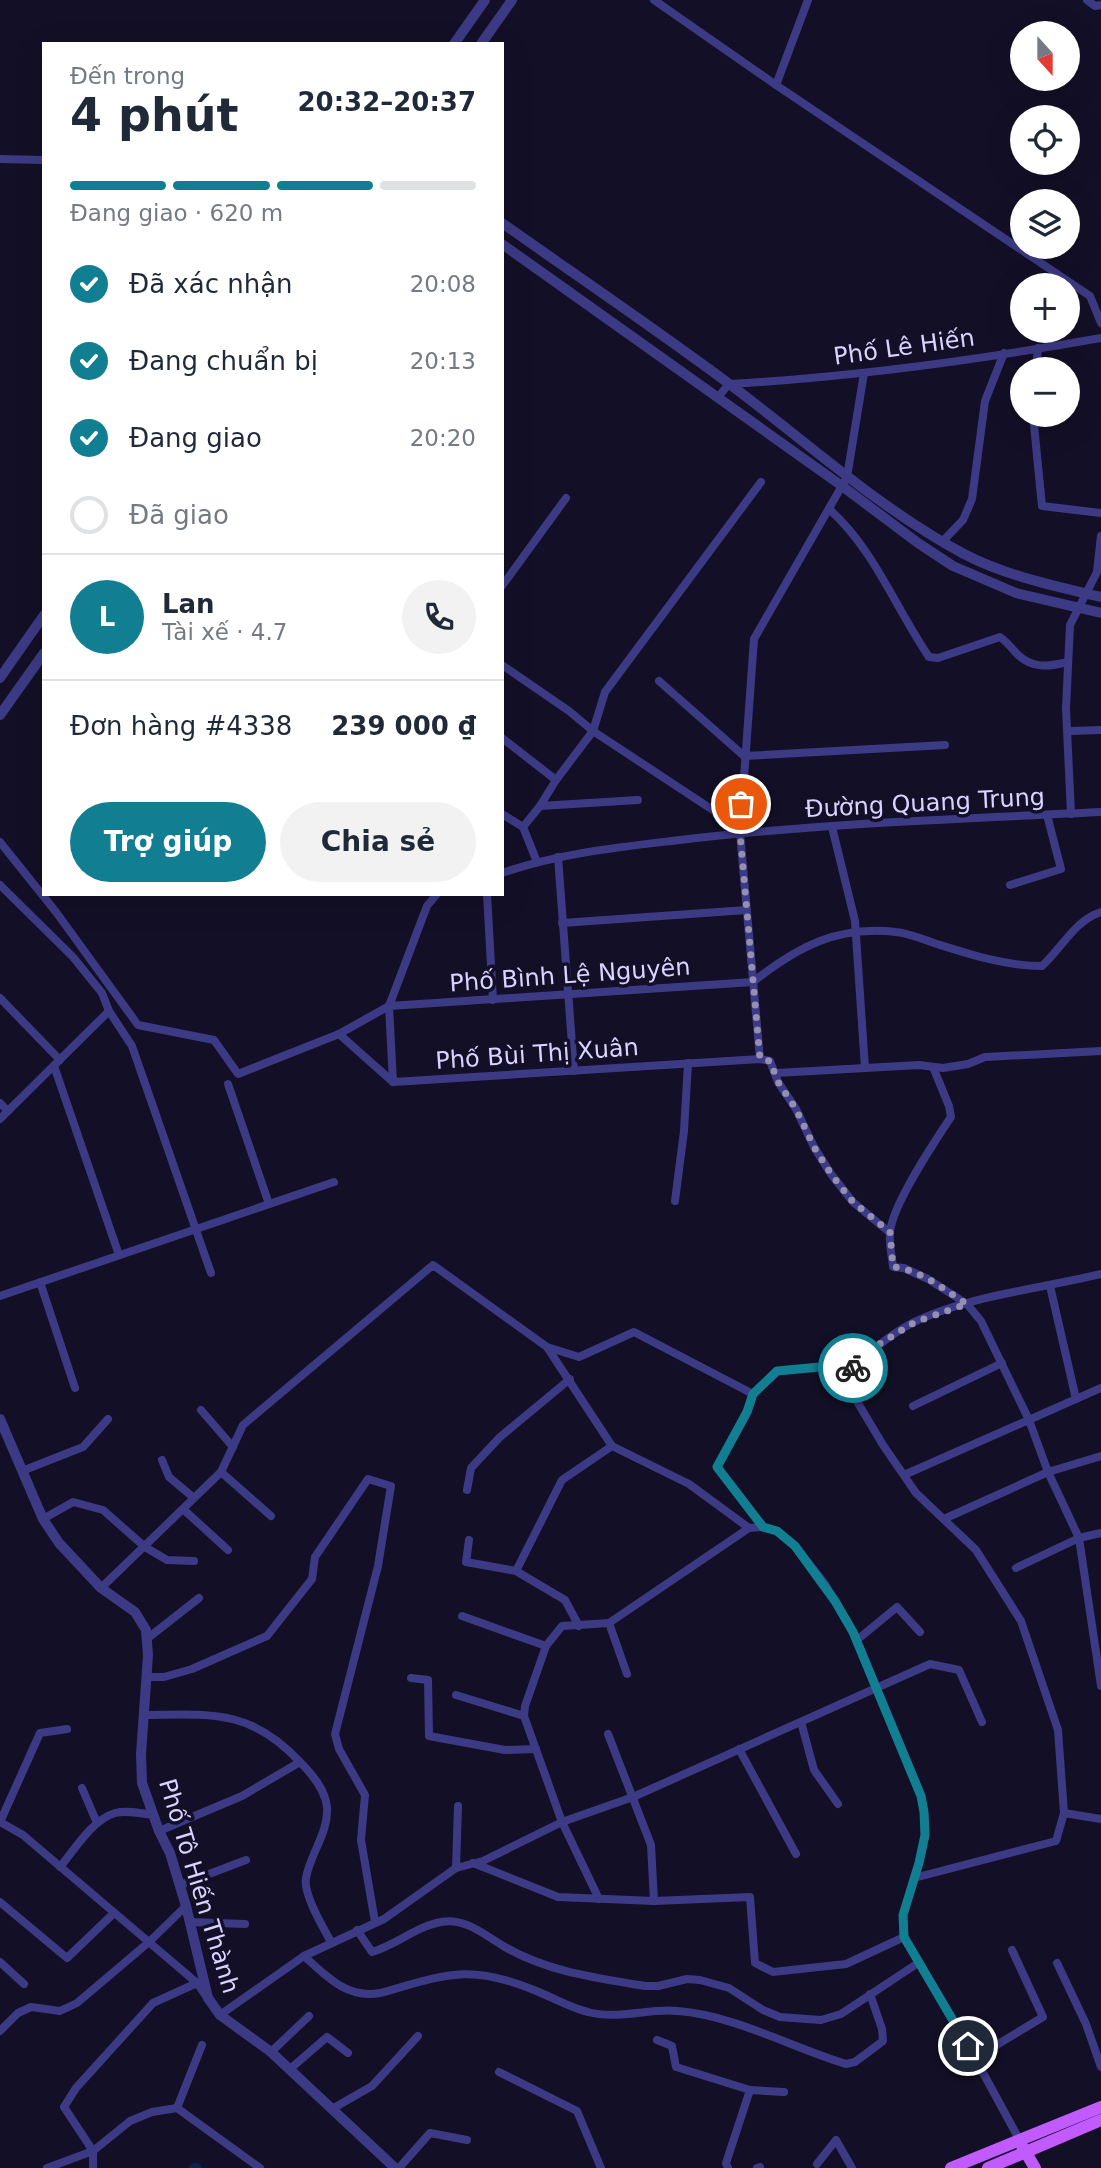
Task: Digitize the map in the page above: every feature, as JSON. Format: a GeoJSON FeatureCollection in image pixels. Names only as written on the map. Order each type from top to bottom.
{"type":"FeatureCollection","features":[{"type":"Feature","properties":{"kind":"main road"},"geometry":{"type":"LineString","coordinates":[[951,2168],[1101,2107]]}},
{"type":"Feature","properties":{"kind":"main road"},"geometry":{"type":"LineString","coordinates":[[988,2168],[1101,2120]]}},
{"type":"Feature","properties":{"kind":"main road"},"geometry":{"type":"LineString","coordinates":[[1019,2139],[1035,2168]]}},
{"type":"Feature","properties":{"kind":"street"},"geometry":{"type":"LineString","coordinates":[[455,42],[485,0]]}},
{"type":"Feature","properties":{"kind":"street"},"geometry":{"type":"LineString","coordinates":[[482,42],[512,0]]}},
{"type":"Feature","properties":{"kind":"street"},"geometry":{"type":"LineString","coordinates":[[654,0],[1090,296],[1101,323]]}},
{"type":"Feature","properties":{"kind":"street"},"geometry":{"type":"LineString","coordinates":[[776,85],[808,0]]}},
{"type":"Feature","properties":{"kind":"street"},"geometry":{"type":"LineString","coordinates":[[1087,0],[1095,6],[1101,5]]}},
{"type":"Feature","properties":{"kind":"street"},"geometry":{"type":"LineString","coordinates":[[0,159],[42,160]]}},
{"type":"Feature","properties":{"kind":"street"},"geometry":{"type":"LineString","coordinates":[[504,224],[729,384],[918,543],[953,566],[1016,593],[1101,613]]}},
{"type":"Feature","properties":{"kind":"street"},"geometry":{"type":"LineString","coordinates":[[504,245],[718,397],[844,482],[965,555],[1008,573],[1101,597]]}},
{"type":"Feature","properties":{"kind":"street","name":"Phố Lê Hiến"},"geometry":{"type":"LineString","coordinates":[[729,384],[864,373],[1101,338]]}},
{"type":"Feature","properties":{"kind":"street"},"geometry":{"type":"LineString","coordinates":[[1038,348],[1038,357]]}},
{"type":"Feature","properties":{"kind":"street"},"geometry":{"type":"LineString","coordinates":[[943,541],[963,520],[972,499],[985,401],[1004,353]]}},
{"type":"Feature","properties":{"kind":"street"},"geometry":{"type":"LineString","coordinates":[[864,373],[844,482],[754,639],[740,831],[760,1059],[770,1061],[778,1082],[796,1109],[814,1147],[831,1174],[853,1202],[890,1232]]}},
{"type":"Feature","properties":{"kind":"street"},"geometry":{"type":"LineString","coordinates":[[718,397],[729,384]]}},
{"type":"Feature","properties":{"kind":"street"},"geometry":{"type":"LineString","coordinates":[[1034,427],[1042,506],[1101,513]]}},
{"type":"Feature","properties":{"kind":"street"},"geometry":{"type":"LineString","coordinates":[[523,827],[593,731],[605,692],[761,482]]}},
{"type":"Feature","properties":{"kind":"street"},"geometry":{"type":"LineString","coordinates":[[504,583],[566,498]]}},
{"type":"Feature","properties":{"kind":"street"},"geometry":{"type":"LineString","coordinates":[[829,509],[844,522],[861,544],[929,657],[938,658],[1000,637],[1032,665],[1051,666],[1068,662]]}},
{"type":"Feature","properties":{"kind":"street"},"geometry":{"type":"LineString","coordinates":[[1071,814],[1066,708],[1070,625],[1097,572],[1101,536]]}},
{"type":"Feature","properties":{"kind":"street"},"geometry":{"type":"LineString","coordinates":[[0,678],[42,618]]}},
{"type":"Feature","properties":{"kind":"street"},"geometry":{"type":"LineString","coordinates":[[0,715],[42,656]]}},
{"type":"Feature","properties":{"kind":"street"},"geometry":{"type":"LineString","coordinates":[[504,667],[740,831]]}},
{"type":"Feature","properties":{"kind":"street"},"geometry":{"type":"LineString","coordinates":[[659,681],[744,756],[945,745]]}},
{"type":"Feature","properties":{"kind":"street"},"geometry":{"type":"LineString","coordinates":[[1069,731],[1101,730]]}},
{"type":"Feature","properties":{"kind":"street"},"geometry":{"type":"LineString","coordinates":[[504,740],[556,780]]}},
{"type":"Feature","properties":{"kind":"street"},"geometry":{"type":"LineString","coordinates":[[540,806],[638,800]]}},
{"type":"Feature","properties":{"kind":"street","name":"Đường Quang Trung"},"geometry":{"type":"LineString","coordinates":[[504,872],[537,862],[587,852],[740,831],[1101,812]]}},
{"type":"Feature","properties":{"kind":"street"},"geometry":{"type":"LineString","coordinates":[[504,815],[523,827],[537,862]]}},
{"type":"Feature","properties":{"kind":"street"},"geometry":{"type":"LineString","coordinates":[[1010,885],[1060,869],[1047,815]]}},
{"type":"Feature","properties":{"kind":"street"},"geometry":{"type":"LineString","coordinates":[[832,827],[855,921],[864,1068]]}},
{"type":"Feature","properties":{"kind":"street"},"geometry":{"type":"LineString","coordinates":[[0,842],[42,894]]}},
{"type":"Feature","properties":{"kind":"street"},"geometry":{"type":"LineString","coordinates":[[558,858],[574,1071]]}},
{"type":"Feature","properties":{"kind":"street"},"geometry":{"type":"LineString","coordinates":[[0,886],[73,957],[102,993],[109,1011],[132,1046],[211,1273]]}},
{"type":"Feature","properties":{"kind":"street"},"geometry":{"type":"LineString","coordinates":[[43,896],[138,1025],[214,1040],[238,1074],[339,1034],[389,1006]]}},
{"type":"Feature","properties":{"kind":"street"},"geometry":{"type":"LineString","coordinates":[[393,1082],[389,1006],[427,906],[435,896]]}},
{"type":"Feature","properties":{"kind":"street"},"geometry":{"type":"LineString","coordinates":[[486,896],[493,1000]]}},
{"type":"Feature","properties":{"kind":"street"},"geometry":{"type":"LineString","coordinates":[[562,923],[747,910]]}},
{"type":"Feature","properties":{"kind":"street"},"geometry":{"type":"LineString","coordinates":[[753,982],[778,962],[814,942],[840,933],[855,932],[897,932],[1017,966],[1042,966],[1078,925],[1092,914],[1101,912]]}},
{"type":"Feature","properties":{"kind":"street","name":"Phố Bình Lệ Nguyên"},"geometry":{"type":"LineString","coordinates":[[389,1006],[753,982]]}},
{"type":"Feature","properties":{"kind":"street"},"geometry":{"type":"LineString","coordinates":[[0,998],[57,1063],[119,1255]]}},
{"type":"Feature","properties":{"kind":"street"},"geometry":{"type":"LineString","coordinates":[[0,1119],[109,1011]]}},
{"type":"Feature","properties":{"kind":"street"},"geometry":{"type":"LineString","coordinates":[[339,1034],[393,1082]]}},
{"type":"Feature","properties":{"kind":"street"},"geometry":{"type":"LineString","coordinates":[[776,1073],[919,1065],[943,1068],[968,1064],[985,1057],[1101,1051]]}},
{"type":"Feature","properties":{"kind":"street","name":"Phố Bùi Thị Xuân"},"geometry":{"type":"LineString","coordinates":[[393,1082],[760,1059]]}},
{"type":"Feature","properties":{"kind":"street"},"geometry":{"type":"LineString","coordinates":[[675,1201],[684,1131],[688,1063]]}},
{"type":"Feature","properties":{"kind":"street"},"geometry":{"type":"LineString","coordinates":[[933,1067],[949,1106],[951,1118],[915,1174],[890,1232],[893,1267],[904,1268],[928,1279],[967,1304],[981,1321],[1002,1363],[1079,1538],[1101,1686]]}},
{"type":"Feature","properties":{"kind":"street"},"geometry":{"type":"LineString","coordinates":[[228,1084],[270,1204]]}},
{"type":"Feature","properties":{"kind":"street"},"geometry":{"type":"LineString","coordinates":[[0,1103],[8,1111]]}},
{"type":"Feature","properties":{"kind":"street"},"geometry":{"type":"LineString","coordinates":[[0,1296],[334,1182]]}},
{"type":"Feature","properties":{"kind":"street"},"geometry":{"type":"LineString","coordinates":[[101,1588],[221,1472],[243,1424],[433,1265],[547,1347],[579,1357]]}},
{"type":"Feature","properties":{"kind":"street"},"geometry":{"type":"LineString","coordinates":[[843,1378],[873,1348],[915,1322],[967,1304],[1101,1274]]}},
{"type":"Feature","properties":{"kind":"street"},"geometry":{"type":"LineString","coordinates":[[40,1282],[75,1388]]}},
{"type":"Feature","properties":{"kind":"street"},"geometry":{"type":"LineString","coordinates":[[1050,1286],[1076,1399]]}},
{"type":"Feature","properties":{"kind":"street"},"geometry":{"type":"LineString","coordinates":[[559,1365],[634,1332],[753,1394]]}},
{"type":"Feature","properties":{"kind":"street"},"geometry":{"type":"LineString","coordinates":[[547,1347],[612,1446],[689,1485],[749,1528]]}},
{"type":"Feature","properties":{"kind":"street"},"geometry":{"type":"LineString","coordinates":[[913,1406],[1002,1363]]}},
{"type":"Feature","properties":{"kind":"street"},"geometry":{"type":"LineString","coordinates":[[763,1527],[717,1467],[747,1412],[753,1394],[777,1371],[820,1367],[843,1378],[916,1493],[976,1550],[1021,1621],[1058,1730],[1064,1814],[1056,1841],[914,1878]]}},
{"type":"Feature","properties":{"kind":"street"},"geometry":{"type":"LineString","coordinates":[[467,1490],[471,1468],[500,1437],[570,1379]]}},
{"type":"Feature","properties":{"kind":"street"},"geometry":{"type":"LineString","coordinates":[[904,1475],[1101,1388]]}},
{"type":"Feature","properties":{"kind":"street"},"geometry":{"type":"LineString","coordinates":[[201,1410],[233,1447]]}},
{"type":"Feature","properties":{"kind":"street"},"geometry":{"type":"LineString","coordinates":[[0,1419],[43,1519],[68,1556],[101,1588],[135,1612],[148,1637],[199,1598]]}},
{"type":"Feature","properties":{"kind":"street"},"geometry":{"type":"LineString","coordinates":[[22,1471],[83,1447],[108,1419]]}},
{"type":"Feature","properties":{"kind":"street"},"geometry":{"type":"LineString","coordinates":[[516,1572],[562,1480],[612,1446]]}},
{"type":"Feature","properties":{"kind":"street"},"geometry":{"type":"LineString","coordinates":[[944,1519],[1048,1472],[1101,1456]]}},
{"type":"Feature","properties":{"kind":"street"},"geometry":{"type":"LineString","coordinates":[[162,1461],[169,1478],[194,1499]]}},
{"type":"Feature","properties":{"kind":"street"},"geometry":{"type":"LineString","coordinates":[[221,1472],[271,1516]]}},
{"type":"Feature","properties":{"kind":"street"},"geometry":{"type":"LineString","coordinates":[[147,1677],[164,1677],[191,1669],[267,1636],[313,1579],[315,1557],[368,1479],[391,1486],[378,1566],[335,1734],[339,1749],[365,1795],[361,1840],[375,1922]]}},
{"type":"Feature","properties":{"kind":"street"},"geometry":{"type":"LineString","coordinates":[[43,1519],[73,1502],[103,1510],[145,1547],[167,1560],[194,1561]]}},
{"type":"Feature","properties":{"kind":"street"},"geometry":{"type":"LineString","coordinates":[[183,1510],[228,1550]]}},
{"type":"Feature","properties":{"kind":"street"},"geometry":{"type":"LineString","coordinates":[[598,1899],[562,1822],[524,1716],[546,1646],[562,1626],[609,1623],[749,1528],[763,1527],[777,1531],[795,1546],[825,1584],[856,1640],[923,1804],[925,1835],[903,1915],[904,1937],[1019,2139]]}},
{"type":"Feature","properties":{"kind":"street"},"geometry":{"type":"LineString","coordinates":[[1016,1568],[1079,1538],[1101,1533]]}},
{"type":"Feature","properties":{"kind":"street"},"geometry":{"type":"LineString","coordinates":[[469,1540],[466,1562],[516,1572],[565,1600],[579,1626]]}},
{"type":"Feature","properties":{"kind":"street"},"geometry":{"type":"LineString","coordinates":[[856,1640],[897,1607],[920,1632]]}},
{"type":"Feature","properties":{"kind":"street"},"geometry":{"type":"LineString","coordinates":[[462,1616],[546,1646]]}},
{"type":"Feature","properties":{"kind":"street"},"geometry":{"type":"LineString","coordinates":[[609,1623],[628,1674]]}},
{"type":"Feature","properties":{"kind":"street","name":"Phố Tô Hiến Thành"},"geometry":{"type":"LineString","coordinates":[[148,1637],[142,1783],[180,1885],[208,1998],[220,2015],[271,2052],[397,2168]]}},
{"type":"Feature","properties":{"kind":"street"},"geometry":{"type":"LineString","coordinates":[[220,2015],[304,1955],[375,1922],[456,1868],[483,1861],[562,1822],[633,1797],[930,1664],[959,1670],[982,1722]]}},
{"type":"Feature","properties":{"kind":"street"},"geometry":{"type":"LineString","coordinates":[[411,1678],[428,1680],[429,1736],[505,1750],[536,1749]]}},
{"type":"Feature","properties":{"kind":"street"},"geometry":{"type":"LineString","coordinates":[[456,1695],[524,1716]]}},
{"type":"Feature","properties":{"kind":"street"},"geometry":{"type":"LineString","coordinates":[[144,1715],[227,1716],[250,1724],[284,1744],[313,1775],[324,1794],[327,1809],[321,1837],[305,1879],[307,1891],[331,1942]]}},
{"type":"Feature","properties":{"kind":"street"},"geometry":{"type":"LineString","coordinates":[[801,1722],[814,1770],[838,1804]]}},
{"type":"Feature","properties":{"kind":"street"},"geometry":{"type":"LineString","coordinates":[[67,1729],[40,1733],[0,1822],[23,1835],[197,1983],[208,1998]]}},
{"type":"Feature","properties":{"kind":"street"},"geometry":{"type":"LineString","coordinates":[[608,1734],[651,1845],[654,1901]]}},
{"type":"Feature","properties":{"kind":"street"},"geometry":{"type":"LineString","coordinates":[[740,1749],[796,1854]]}},
{"type":"Feature","properties":{"kind":"street"},"geometry":{"type":"LineString","coordinates":[[159,1831],[242,1796],[300,1762]]}},
{"type":"Feature","properties":{"kind":"street"},"geometry":{"type":"LineString","coordinates":[[82,1788],[97,1823]]}},
{"type":"Feature","properties":{"kind":"street"},"geometry":{"type":"LineString","coordinates":[[456,1868],[458,1806]]}},
{"type":"Feature","properties":{"kind":"street"},"geometry":{"type":"LineString","coordinates":[[60,1867],[97,1823],[118,1813],[153,1815]]}},
{"type":"Feature","properties":{"kind":"street"},"geometry":{"type":"LineString","coordinates":[[1064,1814],[1101,1819]]}},
{"type":"Feature","properties":{"kind":"street"},"geometry":{"type":"LineString","coordinates":[[180,1885],[246,1860]]}},
{"type":"Feature","properties":{"kind":"street"},"geometry":{"type":"LineString","coordinates":[[472,1863],[558,1897],[654,1901],[750,1897],[755,1963],[772,1972],[846,1964],[904,1937]]}},
{"type":"Feature","properties":{"kind":"street"},"geometry":{"type":"LineString","coordinates":[[0,1902],[67,1958],[114,1913]]}},
{"type":"Feature","properties":{"kind":"street"},"geometry":{"type":"LineString","coordinates":[[0,2031],[18,2013],[31,2007],[60,2011],[68,2008],[149,1942],[186,1906]]}},
{"type":"Feature","properties":{"kind":"street"},"geometry":{"type":"LineString","coordinates":[[190,1922],[245,1924]]}},
{"type":"Feature","properties":{"kind":"street"},"geometry":{"type":"LineString","coordinates":[[357,1930],[372,1952],[436,1923],[469,1925],[507,1948],[554,1969],[652,1986],[687,1979],[700,1980],[729,1988],[770,2013],[802,2020],[832,2018],[918,1963]]}},
{"type":"Feature","properties":{"kind":"street"},"geometry":{"type":"LineString","coordinates":[[975,2058],[1043,2017],[1012,1950]]}},
{"type":"Feature","properties":{"kind":"street"},"geometry":{"type":"LineString","coordinates":[[304,1955],[330,1980],[356,1993],[369,1995],[446,1975],[482,1973],[524,1986],[588,2012],[618,2015],[678,2010],[714,2017],[846,2064],[855,2062],[883,2041],[882,2029],[870,1994]]}},
{"type":"Feature","properties":{"kind":"street"},"geometry":{"type":"LineString","coordinates":[[1057,1963],[1086,2024],[1101,2067]]}},
{"type":"Feature","properties":{"kind":"street"},"geometry":{"type":"LineString","coordinates":[[1,1965],[24,1984]]}},
{"type":"Feature","properties":{"kind":"street"},"geometry":{"type":"LineString","coordinates":[[93,2168],[93,2151],[64,2107],[76,2088],[153,2003],[197,1983]]}},
{"type":"Feature","properties":{"kind":"street"},"geometry":{"type":"LineString","coordinates":[[271,2052],[309,2016]]}},
{"type":"Feature","properties":{"kind":"street"},"geometry":{"type":"LineString","coordinates":[[332,2109],[372,2086],[418,2036]]}},
{"type":"Feature","properties":{"kind":"street"},"geometry":{"type":"LineString","coordinates":[[290,2069],[327,2037],[348,2053]]}},
{"type":"Feature","properties":{"kind":"street"},"geometry":{"type":"LineString","coordinates":[[657,2040],[672,2046],[676,2067],[750,2090],[783,2092]]}},
{"type":"Feature","properties":{"kind":"street"},"geometry":{"type":"LineString","coordinates":[[177,2108],[202,2045]]}},
{"type":"Feature","properties":{"kind":"street"},"geometry":{"type":"LineString","coordinates":[[499,2072],[577,2111],[601,2168]]}},
{"type":"Feature","properties":{"kind":"street"},"geometry":{"type":"LineString","coordinates":[[728,2168],[726,2163],[750,2090]]}},
{"type":"Feature","properties":{"kind":"street"},"geometry":{"type":"LineString","coordinates":[[47,2168],[93,2151],[130,2121],[152,2112],[177,2108],[260,2168]]}},
{"type":"Feature","properties":{"kind":"street"},"geometry":{"type":"LineString","coordinates":[[397,2168],[430,2133],[467,2140]]}},
{"type":"Feature","properties":{"kind":"street"},"geometry":{"type":"LineString","coordinates":[[817,2164],[836,2140],[852,2168]]}},
{"type":"Feature","properties":{"kind":"way so far"},"geometry":{"type":"LineString","coordinates":[[741,804],[740,833],[760,1059],[770,1061],[778,1082],[796,1109],[814,1147],[831,1174],[853,1202],[890,1232],[893,1267],[904,1268],[928,1279],[967,1304],[915,1322],[873,1348],[853,1368]]}},
{"type":"Feature","properties":{"kind":"route"},"geometry":{"type":"LineString","coordinates":[[853,1368],[843,1378],[820,1367],[777,1371],[753,1394],[747,1412],[717,1467],[763,1527],[777,1531],[795,1546],[825,1584],[853,1632],[921,1796],[924,1812],[925,1835],[903,1915],[904,1937],[968,2046]]}}]}
